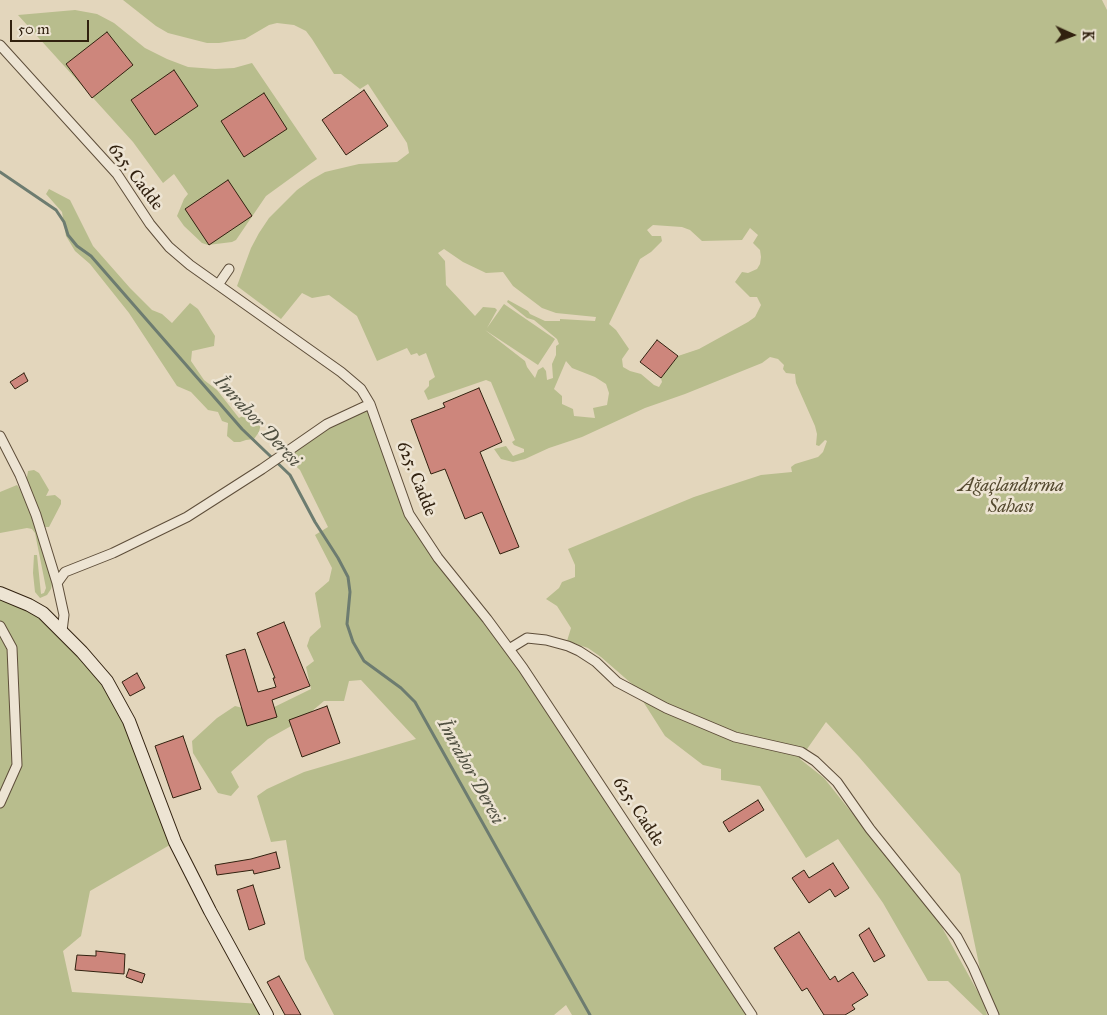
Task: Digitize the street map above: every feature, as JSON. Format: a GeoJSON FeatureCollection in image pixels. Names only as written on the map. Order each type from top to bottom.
{"type":"FeatureCollection","features":[{"type":"Feature","properties":{"kind":"street","name":"625. Cadde"},"geometry":{"type":"LineString","coordinates":[[0,45],[116,174],[150,224],[169,247],[190,265],[341,372],[361,389],[370,404],[409,514],[438,558],[509,649],[752,1015]]}},
{"type":"Feature","properties":{"kind":"street"},"geometry":{"type":"LineString","coordinates":[[218,285],[229,269]]}},
{"type":"Feature","properties":{"kind":"street"},"geometry":{"type":"LineString","coordinates":[[57,582],[65,572],[113,553],[187,517],[268,465],[327,424],[370,404]]}},
{"type":"Feature","properties":{"kind":"street"},"geometry":{"type":"LineString","coordinates":[[0,436],[20,475],[36,515],[57,582],[64,615],[62,631]]}},
{"type":"Feature","properties":{"kind":"street"},"geometry":{"type":"LineString","coordinates":[[0,593],[43,613],[107,681],[129,721],[175,842],[267,1015]]}},
{"type":"Feature","properties":{"kind":"street"},"geometry":{"type":"LineString","coordinates":[[0,626],[12,648],[17,765],[0,803]]}},
{"type":"Feature","properties":{"kind":"street"},"geometry":{"type":"LineString","coordinates":[[509,649],[527,638],[546,640],[568,646],[596,662],[617,682],[666,708],[735,738],[801,752],[815,761],[836,782],[870,829],[957,937],[994,1015]]}},
{"type":"Feature","properties":{"kind":"green space","name":"Ağaçlandırma Sahası"},"geometry":{"type":"Polygon","coordinates":[[[123,0],[1102,0],[1107,10],[1107,1015],[994,1015],[985,993],[960,874],[859,757],[826,722],[800,759],[824,778],[939,922],[984,1003],[987,1015],[983,1015],[948,981],[928,981],[883,903],[838,839],[806,858],[760,786],[721,780],[721,769],[703,765],[665,736],[632,684],[588,648],[567,641],[571,628],[557,606],[546,599],[559,588],[562,582],[575,577],[575,565],[568,549],[694,497],[761,475],[792,472],[791,467],[795,464],[818,457],[823,452],[827,441],[825,440],[819,446],[816,445],[817,434],[815,426],[796,383],[795,374],[786,373],[783,369],[784,365],[778,359],[770,357],[762,363],[645,408],[582,437],[549,448],[525,459],[513,462],[501,459],[494,449],[506,446],[513,456],[524,452],[524,449],[514,445],[512,442],[515,440],[491,382],[486,380],[428,400],[424,391],[429,386],[429,381],[435,377],[426,353],[419,356],[417,353],[411,355],[407,348],[377,361],[357,316],[329,295],[312,298],[302,293],[281,319],[237,286],[251,248],[259,233],[269,218],[297,190],[325,172],[359,164],[397,162],[409,153],[407,143],[368,84],[360,89],[341,74],[334,74],[306,31],[294,25],[277,23],[269,25],[245,39],[219,43],[207,43],[168,33],[123,0]],[[653,225],[647,230],[652,236],[661,236],[662,241],[651,252],[640,259],[609,324],[616,330],[629,349],[622,359],[623,367],[641,374],[659,387],[662,382],[661,378],[678,356],[699,349],[755,317],[761,305],[757,297],[750,297],[735,282],[742,272],[748,273],[757,269],[761,257],[760,250],[753,243],[758,235],[750,228],[742,240],[702,241],[690,230],[682,227],[653,225]],[[444,249],[438,253],[445,261],[446,285],[475,316],[483,307],[495,308],[497,310],[487,328],[504,304],[555,339],[538,365],[485,330],[525,361],[535,378],[538,370],[543,367],[546,371],[547,380],[553,378],[552,364],[556,355],[556,346],[559,344],[557,339],[534,320],[527,318],[507,302],[508,300],[545,321],[560,321],[560,319],[595,321],[596,317],[556,313],[542,308],[513,286],[503,272],[486,273],[463,262],[444,249]],[[566,361],[554,389],[562,396],[562,404],[573,409],[574,416],[595,418],[593,408],[607,405],[609,393],[606,384],[595,377],[572,368],[566,361]]]}},
{"type":"Feature","properties":{"kind":"green space"},"geometry":{"type":"Polygon","coordinates":[[[75,10],[97,14],[114,23],[145,48],[188,67],[234,68],[252,63],[317,159],[266,196],[236,240],[208,245],[202,243],[184,226],[177,216],[188,194],[174,174],[163,183],[133,142],[18,15],[75,10]]]}},
{"type":"Feature","properties":{"kind":"green space"},"geometry":{"type":"Polygon","coordinates":[[[49,189],[70,200],[93,246],[152,310],[162,314],[172,323],[190,303],[198,309],[215,336],[214,346],[192,351],[191,361],[204,380],[217,390],[239,418],[248,413],[258,415],[262,419],[259,432],[254,439],[234,442],[227,436],[228,423],[222,421],[218,412],[208,410],[191,392],[177,386],[129,313],[90,264],[75,251],[66,236],[62,212],[46,194],[49,189]]]}},
{"type":"Feature","properties":{"kind":"green space"},"geometry":{"type":"Polygon","coordinates":[[[370,404],[409,514],[491,624],[752,1015],[572,1015],[566,1005],[554,1015],[334,1015],[305,959],[286,840],[271,842],[257,796],[267,789],[304,772],[416,739],[361,680],[349,681],[344,701],[324,701],[300,721],[268,739],[231,772],[239,787],[231,796],[218,793],[193,753],[192,741],[217,718],[235,706],[262,713],[311,689],[306,667],[314,661],[307,646],[310,637],[321,627],[315,593],[329,581],[332,568],[315,535],[328,527],[300,470],[283,454],[370,404]]]}},
{"type":"Feature","properties":{"kind":"green space"},"geometry":{"type":"Polygon","coordinates":[[[34,470],[39,473],[49,490],[46,496],[55,495],[61,500],[61,504],[49,527],[45,527],[42,520],[39,519],[52,584],[47,595],[40,598],[35,592],[34,555],[37,555],[41,594],[44,593],[46,588],[35,533],[32,529],[27,528],[0,533],[0,492],[17,485],[24,495],[28,471],[34,470]]]}},
{"type":"Feature","properties":{"kind":"green space"},"geometry":{"type":"Polygon","coordinates":[[[0,593],[29,605],[107,681],[175,842],[90,891],[81,936],[63,951],[72,992],[261,1004],[267,1015],[0,1015],[0,593]]]}},
{"type":"Feature","properties":{"kind":"building"},"geometry":{"type":"Polygon","coordinates":[[[107,32],[133,65],[92,98],[66,64],[107,32]]]}},
{"type":"Feature","properties":{"kind":"building"},"geometry":{"type":"Polygon","coordinates":[[[174,70],[198,106],[155,135],[131,100],[174,70]]]}},
{"type":"Feature","properties":{"kind":"building"},"geometry":{"type":"Polygon","coordinates":[[[364,90],[388,126],[346,155],[322,120],[364,90]]]}},
{"type":"Feature","properties":{"kind":"building"},"geometry":{"type":"Polygon","coordinates":[[[264,93],[287,129],[244,157],[221,121],[264,93]]]}},
{"type":"Feature","properties":{"kind":"building"},"geometry":{"type":"Polygon","coordinates":[[[228,180],[252,216],[209,245],[185,209],[228,180]]]}},
{"type":"Feature","properties":{"kind":"building"},"geometry":{"type":"Polygon","coordinates":[[[657,340],[678,356],[661,378],[640,362],[657,340]]]}},
{"type":"Feature","properties":{"kind":"building"},"geometry":{"type":"Polygon","coordinates":[[[24,373],[28,381],[15,389],[10,382],[24,373]]]}},
{"type":"Feature","properties":{"kind":"building"},"geometry":{"type":"Polygon","coordinates":[[[479,388],[502,442],[480,452],[519,547],[500,554],[482,512],[465,519],[445,469],[431,474],[411,420],[445,407],[443,403],[479,388]]]}},
{"type":"Feature","properties":{"kind":"building"},"geometry":{"type":"Polygon","coordinates":[[[284,622],[310,686],[272,700],[277,717],[247,726],[226,655],[245,649],[258,692],[276,687],[273,678],[275,678],[257,633],[284,622]]]}},
{"type":"Feature","properties":{"kind":"building"},"geometry":{"type":"Polygon","coordinates":[[[137,673],[145,688],[130,696],[122,682],[137,673]]]}},
{"type":"Feature","properties":{"kind":"building"},"geometry":{"type":"Polygon","coordinates":[[[327,706],[340,743],[302,757],[289,720],[327,706]]]}},
{"type":"Feature","properties":{"kind":"building"},"geometry":{"type":"Polygon","coordinates":[[[183,736],[201,789],[173,798],[155,746],[183,736]]]}},
{"type":"Feature","properties":{"kind":"building"},"geometry":{"type":"Polygon","coordinates":[[[758,800],[764,810],[729,832],[723,822],[758,800]]]}},
{"type":"Feature","properties":{"kind":"building"},"geometry":{"type":"Polygon","coordinates":[[[276,852],[280,868],[254,874],[253,870],[217,875],[215,865],[251,859],[276,852]]]}},
{"type":"Feature","properties":{"kind":"building"},"geometry":{"type":"Polygon","coordinates":[[[833,863],[849,888],[835,897],[830,889],[809,903],[792,878],[804,870],[809,878],[833,863]]]}},
{"type":"Feature","properties":{"kind":"building"},"geometry":{"type":"Polygon","coordinates":[[[253,885],[265,924],[249,930],[237,890],[253,885]]]}},
{"type":"Feature","properties":{"kind":"building"},"geometry":{"type":"Polygon","coordinates":[[[869,928],[885,956],[874,962],[859,935],[869,928]]]}},
{"type":"Feature","properties":{"kind":"building"},"geometry":{"type":"Polygon","coordinates":[[[799,932],[830,980],[835,976],[838,982],[853,972],[868,995],[852,1005],[855,1009],[845,1015],[824,1015],[807,988],[802,991],[774,948],[799,932]]]}},
{"type":"Feature","properties":{"kind":"building"},"geometry":{"type":"Polygon","coordinates":[[[96,951],[125,954],[124,974],[75,970],[77,955],[96,956],[96,951]]]}},
{"type":"Feature","properties":{"kind":"building"},"geometry":{"type":"Polygon","coordinates":[[[129,969],[145,974],[142,983],[126,977],[129,969]]]}},
{"type":"Feature","properties":{"kind":"building"},"geometry":{"type":"Polygon","coordinates":[[[279,976],[301,1015],[285,1015],[267,982],[279,976]]]}},
{"type":"Feature","properties":{"kind":"waterway","name":"İmrahor Deresi"},"geometry":{"type":"LineString","coordinates":[[0,172],[56,210],[64,222],[68,235],[77,246],[91,256],[242,429],[290,475],[348,577],[350,592],[347,624],[353,642],[364,661],[401,688],[415,702],[590,1015]]}}]}
